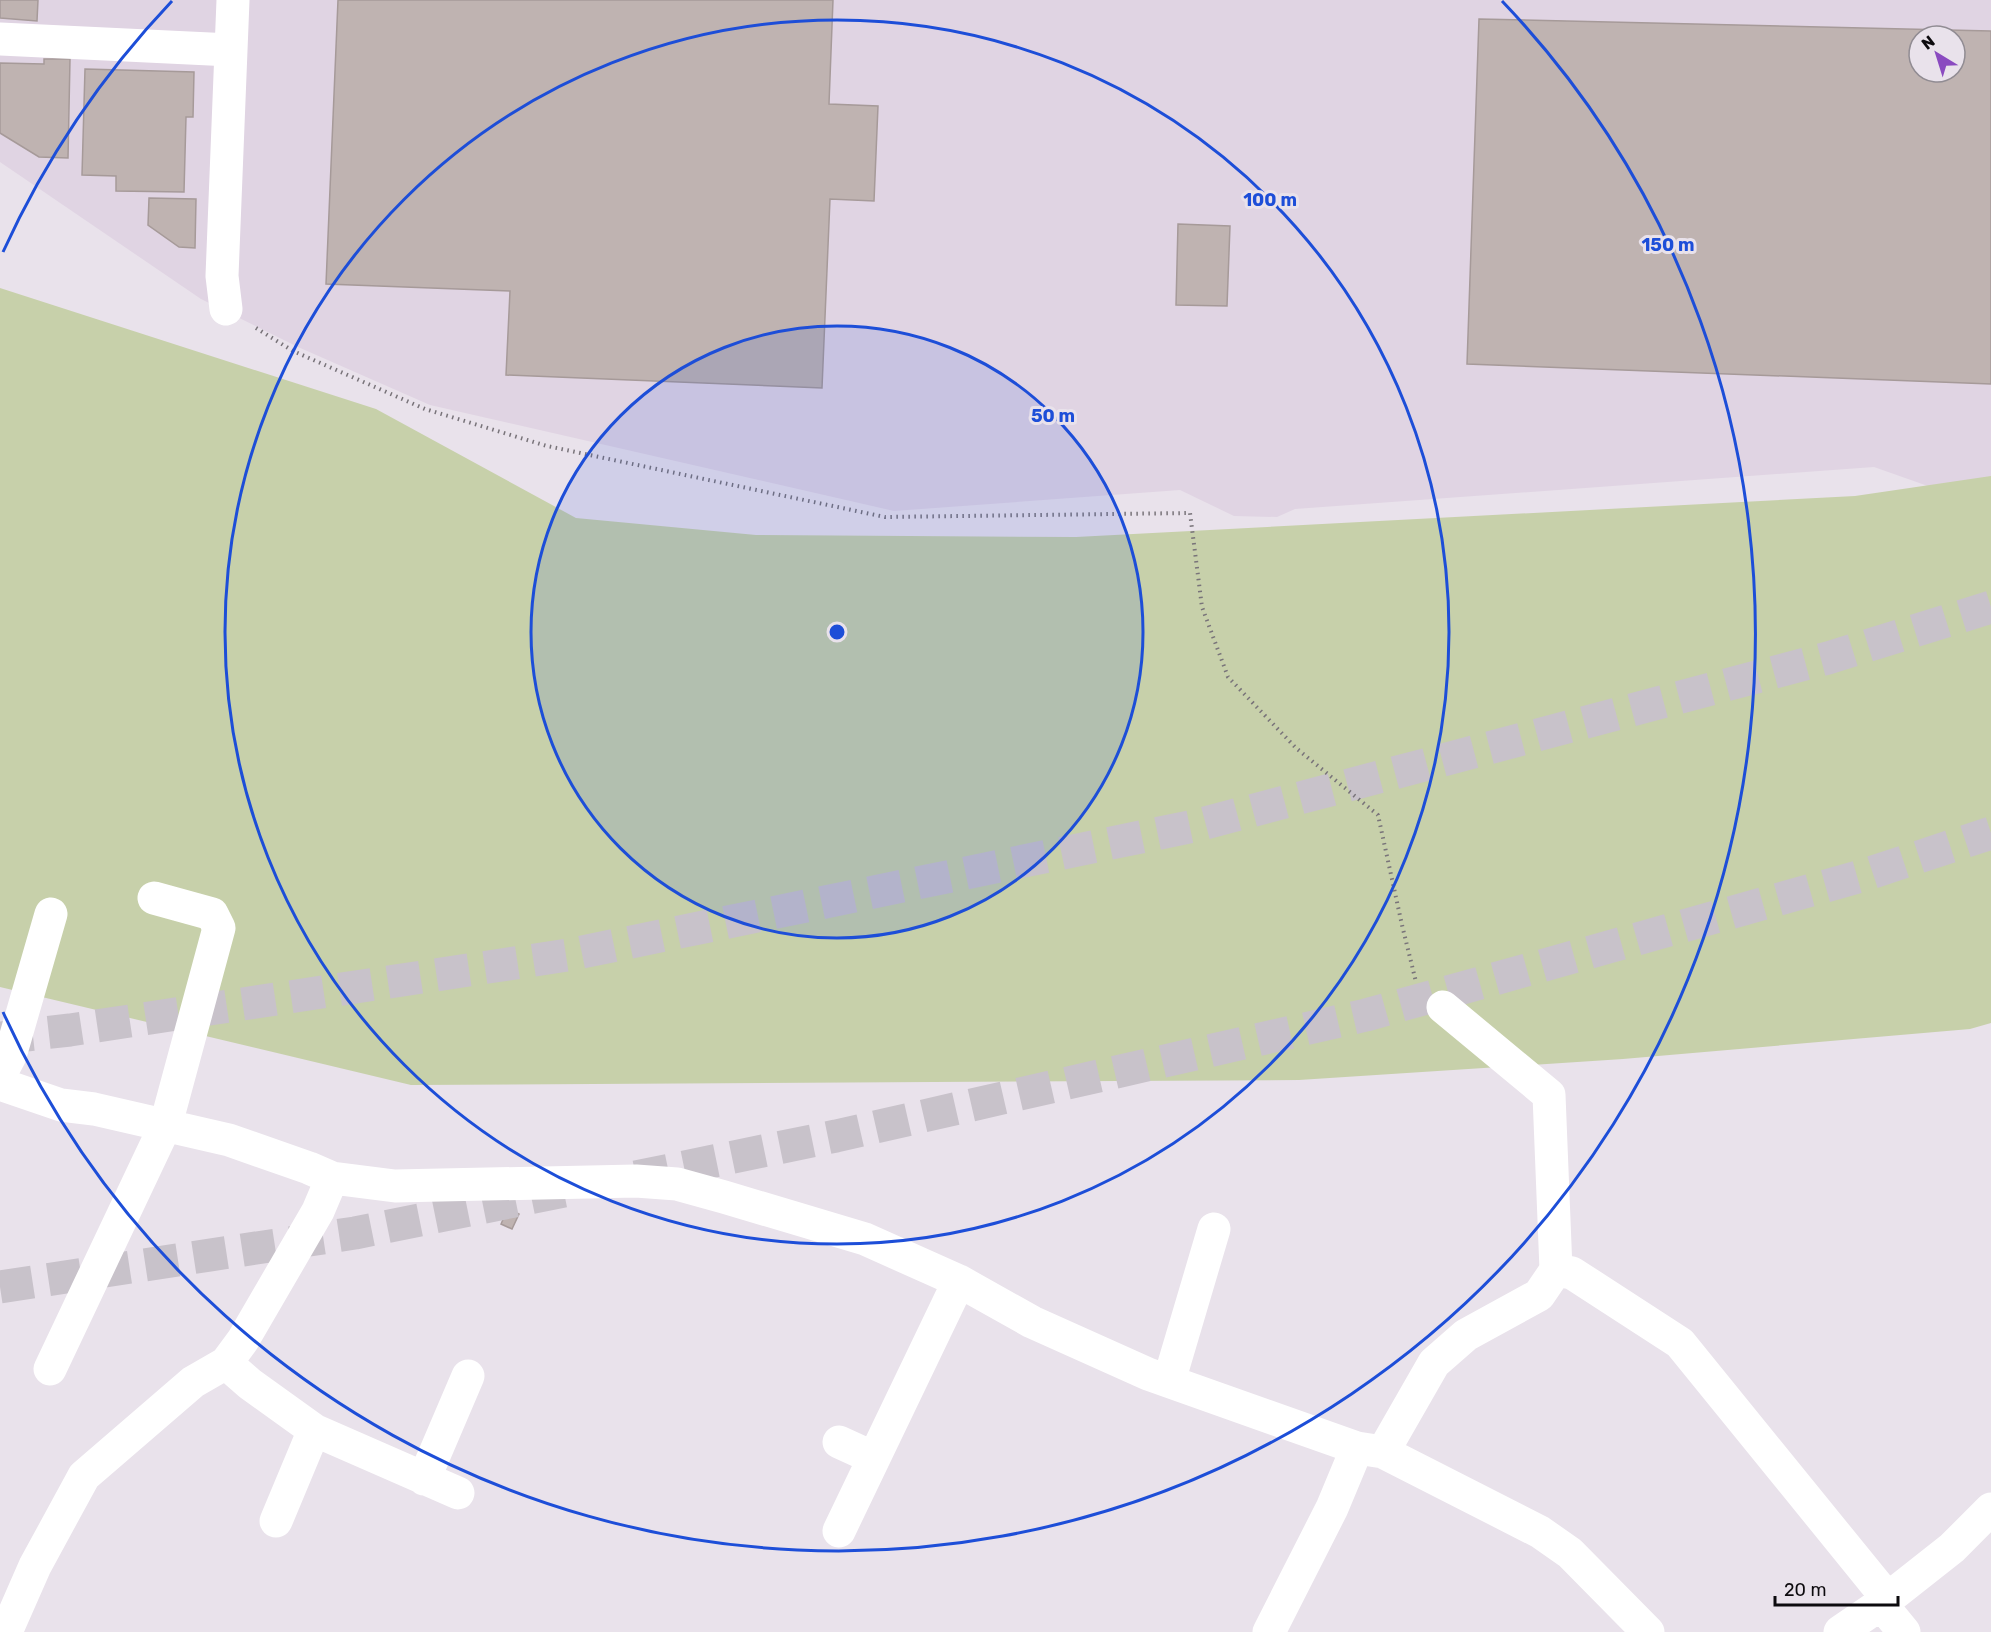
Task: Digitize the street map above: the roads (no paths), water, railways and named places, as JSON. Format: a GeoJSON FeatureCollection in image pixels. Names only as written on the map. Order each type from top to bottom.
{"type":"FeatureCollection","features":[{"type":"Feature","properties":{"kind":"street"},"geometry":{"type":"LineString","coordinates":[[226,309],[222,276],[233,0]]}},
{"type":"Feature","properties":{"kind":"street"},"geometry":{"type":"LineString","coordinates":[[0,39],[231,50]]}},
{"type":"Feature","properties":{"kind":"street"},"geometry":{"type":"LineString","coordinates":[[50,1369],[166,1124],[219,928],[212,914],[154,898]]}},
{"type":"Feature","properties":{"kind":"street"},"geometry":{"type":"LineString","coordinates":[[0,1075],[10,1056],[51,914]]}},
{"type":"Feature","properties":{"kind":"street"},"geometry":{"type":"LineString","coordinates":[[1269,1632],[1332,1508],[1370,1450],[1434,1363],[1466,1335],[1539,1295],[1556,1270],[1549,1095],[1443,1007]]}},
{"type":"Feature","properties":{"kind":"street"},"geometry":{"type":"LineString","coordinates":[[0,1084],[61,1105],[94,1109],[229,1140],[332,1178],[395,1186],[628,1168],[677,1184],[750,1217],[866,1239],[959,1281],[1032,1322],[1169,1381],[1370,1450],[1540,1532],[1570,1553],[1648,1632]]}},
{"type":"Feature","properties":{"kind":"street"},"geometry":{"type":"LineString","coordinates":[[6,1632],[35,1566],[84,1476],[193,1382],[226,1363],[243,1340],[318,1211],[332,1178]]}},
{"type":"Feature","properties":{"kind":"street"},"geometry":{"type":"LineString","coordinates":[[1169,1381],[1214,1229]]}},
{"type":"Feature","properties":{"kind":"street"},"geometry":{"type":"LineString","coordinates":[[1556,1270],[1572,1273],[1680,1343],[1885,1601],[1904,1632]]}},
{"type":"Feature","properties":{"kind":"street"},"geometry":{"type":"LineString","coordinates":[[839,1531],[959,1281]]}},
{"type":"Feature","properties":{"kind":"street"},"geometry":{"type":"LineString","coordinates":[[226,1363],[250,1384],[314,1431],[458,1493]]}},
{"type":"Feature","properties":{"kind":"street"},"geometry":{"type":"LineString","coordinates":[[424,1479],[468,1376]]}},
{"type":"Feature","properties":{"kind":"street"},"geometry":{"type":"LineString","coordinates":[[276,1521],[314,1431]]}},
{"type":"Feature","properties":{"kind":"street"},"geometry":{"type":"LineString","coordinates":[[840,1442],[874,1458]]}},
{"type":"Feature","properties":{"kind":"street"},"geometry":{"type":"LineString","coordinates":[[1840,1632],[1885,1601],[1952,1548],[1991,1509]]}},
{"type":"Feature","properties":{"kind":"tunnel"},"geometry":{"type":"LineString","coordinates":[[0,1038],[70,1030],[568,955],[1194,826],[1828,658],[1991,607]]}},
{"type":"Feature","properties":{"kind":"tunnel"},"geometry":{"type":"LineString","coordinates":[[636,1177],[836,1136],[1366,1015],[1858,877],[1991,833]]}},
{"type":"Feature","properties":{"kind":"tunnel"},"geometry":{"type":"LineString","coordinates":[[0,1287],[355,1233],[564,1191]]}}]}
